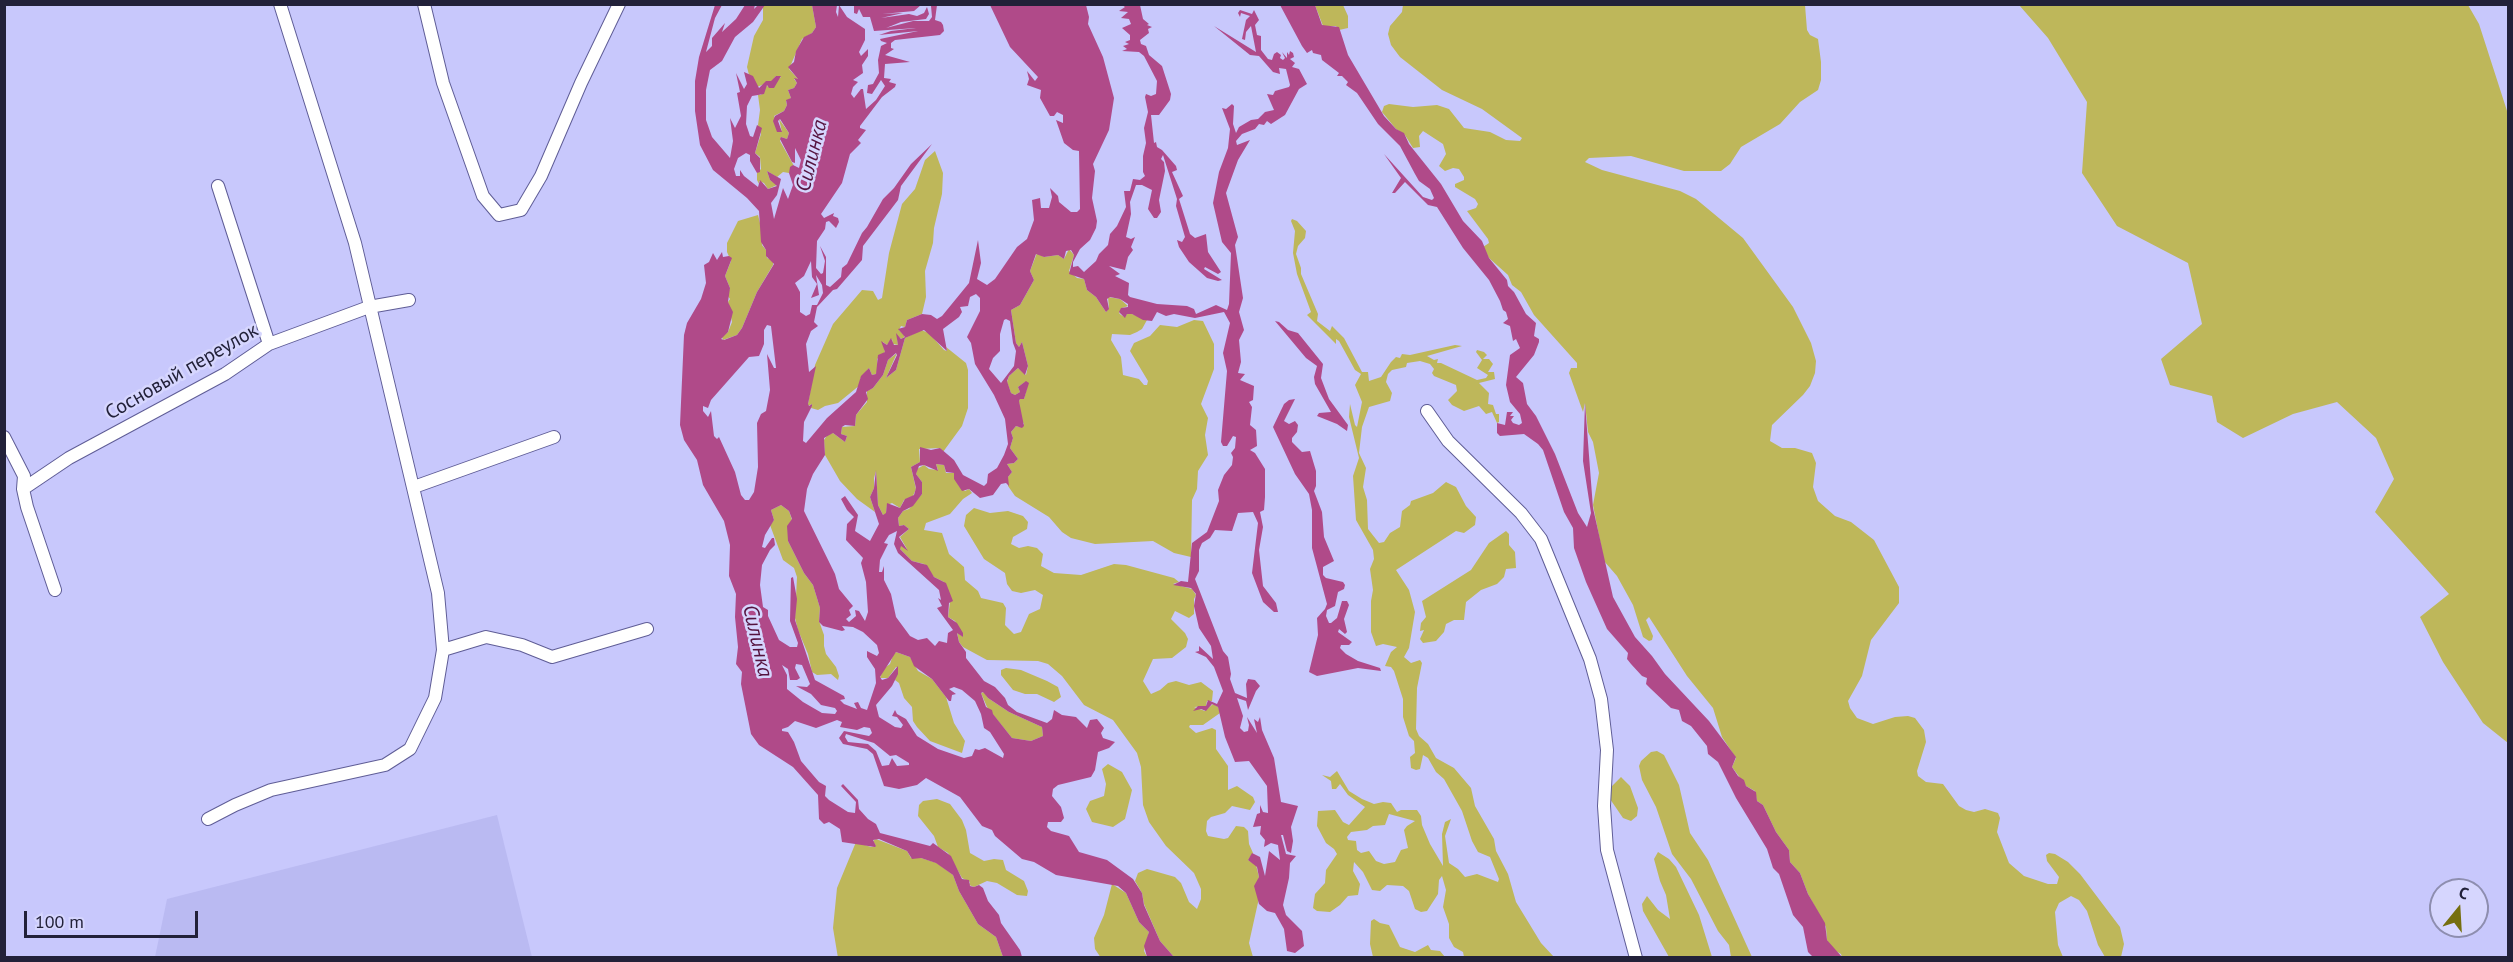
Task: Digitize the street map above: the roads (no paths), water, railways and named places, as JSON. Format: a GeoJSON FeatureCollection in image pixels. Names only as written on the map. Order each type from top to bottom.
{"type":"FeatureCollection","features":[{"type":"Feature","properties":{"kind":"street"},"geometry":{"type":"LineString","coordinates":[[208,819],[235,804],[271,790],[386,765],[410,749],[435,698],[443,650],[438,593],[355,243],[280,4]]}},
{"type":"Feature","properties":{"kind":"street"},"geometry":{"type":"LineString","coordinates":[[424,4],[443,83],[483,196],[499,215],[521,210],[536,184],[619,4]]}},
{"type":"Feature","properties":{"kind":"street"},"geometry":{"type":"LineString","coordinates":[[218,186],[269,344]]}},
{"type":"Feature","properties":{"kind":"street","name":"Сосновый переулок"},"geometry":{"type":"LineString","coordinates":[[23,489],[69,458],[225,374],[269,344],[369,307],[409,300]]}},
{"type":"Feature","properties":{"kind":"street"},"geometry":{"type":"LineString","coordinates":[[1427,411],[1448,441],[1521,513],[1541,539],[1590,659],[1601,699],[1607,750],[1604,806],[1607,850],[1636,957]]}},
{"type":"Feature","properties":{"kind":"street"},"geometry":{"type":"LineString","coordinates":[[4,437],[24,476],[23,489],[55,590]]}},
{"type":"Feature","properties":{"kind":"street"},"geometry":{"type":"LineString","coordinates":[[414,488],[554,437]]}},
{"type":"Feature","properties":{"kind":"street"},"geometry":{"type":"LineString","coordinates":[[443,650],[486,637],[522,645],[552,657],[647,629]]}},
{"type":"Feature","properties":{"kind":"water","name":"Силинка"},"geometry":{"type":"Polygon","coordinates":[[[715,5],[722,5],[715,18],[706,52],[712,46],[712,38],[725,23],[722,32],[736,19],[745,5],[755,5],[754,9],[758,5],[765,5],[753,22],[735,37],[722,61],[710,70],[706,90],[706,120],[712,137],[730,158],[733,141],[730,118],[735,128],[741,116],[736,73],[744,89],[747,84],[744,72],[753,76],[759,88],[766,81],[781,76],[774,88],[769,88],[767,85],[764,94],[752,96],[747,106],[746,124],[750,136],[753,137],[757,125],[762,128],[755,153],[760,158],[760,172],[757,173],[750,161],[750,155],[746,153],[738,158],[734,169],[736,176],[740,176],[740,170],[758,187],[760,180],[768,189],[777,186],[770,180],[767,171],[781,179],[777,195],[771,203],[774,219],[783,188],[788,199],[793,185],[789,173],[790,167],[793,165],[799,168],[801,160],[795,148],[795,163],[792,162],[780,139],[781,137],[787,139],[789,133],[780,119],[778,121],[782,132],[777,132],[773,121],[775,116],[784,111],[787,105],[786,100],[791,98],[788,90],[794,88],[797,83],[794,78],[798,79],[788,67],[794,62],[796,51],[804,37],[812,33],[816,27],[812,5],[837,5],[838,17],[839,5],[847,17],[865,29],[865,40],[859,52],[861,56],[868,49],[868,56],[862,65],[863,73],[853,80],[858,82],[851,94],[854,98],[863,89],[866,109],[876,100],[885,86],[881,80],[872,94],[867,93],[868,85],[873,84],[879,73],[878,60],[881,46],[887,43],[880,39],[918,31],[879,35],[916,28],[874,31],[870,17],[863,17],[859,9],[857,14],[854,13],[854,5],[921,5],[914,11],[882,14],[903,13],[881,18],[909,14],[917,16],[924,13],[927,7],[929,14],[926,19],[901,22],[886,28],[913,21],[929,21],[932,17],[929,5],[937,5],[935,20],[943,25],[944,31],[940,35],[895,40],[891,43],[891,48],[894,49],[885,55],[910,62],[885,64],[884,78],[891,79],[889,82],[896,84],[895,87],[882,97],[860,126],[866,130],[858,140],[861,143],[850,154],[842,183],[821,214],[824,218],[834,213],[833,216],[838,218],[839,222],[836,228],[829,221],[826,222],[825,229],[817,241],[816,268],[821,274],[823,273],[825,261],[820,246],[826,257],[826,285],[830,287],[841,277],[842,268],[847,264],[862,233],[883,199],[911,164],[932,144],[901,186],[898,200],[863,246],[862,260],[837,289],[833,290],[817,307],[814,322],[818,326],[811,331],[806,344],[809,372],[816,366],[808,404],[812,406],[804,422],[803,441],[806,443],[827,418],[856,392],[861,376],[869,368],[872,375],[876,374],[878,355],[885,352],[881,341],[887,345],[891,338],[894,345],[898,345],[896,333],[901,339],[905,337],[898,329],[905,327],[907,320],[922,314],[931,315],[937,319],[942,316],[969,283],[978,240],[981,263],[977,279],[987,285],[995,279],[1017,247],[1027,239],[1034,220],[1032,200],[1040,198],[1041,208],[1049,208],[1052,197],[1050,188],[1058,196],[1059,202],[1071,212],[1077,212],[1080,209],[1079,151],[1073,150],[1064,143],[1056,120],[1063,123],[1063,115],[1057,112],[1054,116],[1050,116],[1040,98],[1041,90],[1027,85],[1029,79],[1027,71],[1035,81],[1038,77],[1010,47],[990,5],[1086,5],[1088,24],[1103,57],[1114,98],[1109,130],[1093,164],[1095,171],[1092,198],[1097,221],[1096,228],[1073,262],[1073,267],[1078,266],[1084,272],[1108,245],[1110,234],[1117,226],[1126,207],[1124,191],[1130,191],[1133,179],[1140,180],[1145,176],[1143,172],[1146,143],[1144,128],[1148,112],[1145,97],[1146,94],[1151,96],[1156,94],[1157,81],[1144,56],[1139,52],[1122,51],[1127,49],[1123,46],[1129,44],[1125,42],[1130,40],[1130,35],[1122,28],[1131,24],[1129,19],[1121,18],[1128,12],[1119,11],[1125,7],[1122,5],[1140,5],[1143,19],[1149,24],[1147,25],[1152,27],[1148,29],[1149,33],[1140,40],[1141,44],[1146,46],[1149,55],[1162,66],[1171,94],[1170,100],[1159,115],[1151,115],[1154,143],[1156,142],[1157,147],[1176,166],[1177,170],[1172,172],[1183,196],[1179,199],[1190,234],[1195,238],[1206,234],[1208,252],[1221,272],[1218,274],[1205,267],[1204,269],[1222,280],[1207,278],[1189,262],[1179,247],[1177,240],[1182,242],[1185,237],[1176,206],[1177,199],[1163,155],[1161,159],[1164,162],[1165,171],[1159,200],[1161,212],[1157,218],[1154,218],[1148,209],[1152,190],[1136,185],[1130,202],[1131,214],[1126,237],[1131,239],[1135,237],[1131,247],[1133,250],[1128,257],[1125,270],[1109,266],[1120,274],[1115,276],[1129,283],[1128,295],[1130,297],[1157,304],[1187,306],[1194,309],[1196,314],[1216,305],[1227,310],[1229,304],[1231,253],[1222,242],[1213,203],[1219,172],[1228,148],[1230,129],[1222,108],[1226,109],[1232,104],[1234,106],[1233,124],[1236,133],[1239,127],[1258,119],[1265,112],[1274,110],[1267,94],[1273,95],[1275,91],[1290,85],[1286,69],[1279,68],[1280,74],[1273,72],[1259,56],[1250,55],[1214,26],[1256,52],[1251,26],[1246,32],[1245,40],[1242,39],[1246,20],[1250,16],[1241,13],[1240,17],[1238,13],[1240,10],[1252,14],[1254,10],[1259,20],[1255,25],[1257,35],[1261,36],[1261,50],[1268,59],[1272,60],[1277,52],[1283,60],[1285,58],[1282,52],[1287,58],[1287,52],[1289,55],[1290,51],[1293,53],[1294,57],[1290,59],[1295,63],[1292,67],[1299,69],[1307,84],[1299,89],[1285,115],[1271,124],[1267,121],[1264,125],[1259,124],[1255,129],[1242,134],[1236,141],[1237,145],[1250,140],[1238,160],[1226,193],[1238,237],[1235,245],[1243,298],[1239,312],[1244,330],[1239,340],[1241,362],[1238,373],[1245,374],[1240,380],[1254,386],[1253,400],[1249,402],[1252,407],[1250,425],[1256,430],[1257,446],[1250,450],[1255,453],[1265,469],[1264,510],[1260,512],[1263,527],[1259,550],[1263,586],[1276,603],[1278,612],[1274,612],[1263,602],[1252,573],[1258,523],[1253,512],[1238,513],[1232,531],[1215,530],[1210,538],[1202,543],[1199,550],[1199,571],[1195,579],[1223,651],[1228,657],[1230,679],[1235,693],[1247,698],[1248,679],[1255,680],[1260,686],[1248,710],[1246,701],[1237,698],[1243,716],[1240,728],[1244,732],[1248,731],[1247,717],[1257,733],[1254,719],[1258,722],[1260,717],[1262,730],[1274,758],[1281,802],[1298,806],[1291,827],[1293,841],[1291,853],[1287,851],[1283,835],[1281,835],[1286,854],[1296,856],[1290,863],[1283,905],[1286,915],[1302,931],[1304,946],[1295,953],[1287,951],[1284,929],[1275,913],[1267,911],[1259,904],[1254,886],[1259,877],[1257,867],[1248,860],[1252,853],[1260,857],[1265,876],[1269,851],[1280,860],[1278,845],[1271,843],[1264,847],[1265,840],[1260,834],[1261,826],[1253,827],[1257,814],[1260,813],[1260,805],[1263,812],[1268,813],[1267,786],[1249,761],[1235,762],[1225,737],[1218,707],[1212,704],[1206,711],[1201,709],[1193,711],[1198,706],[1206,706],[1208,700],[1217,704],[1223,691],[1214,667],[1206,657],[1195,652],[1199,651],[1199,646],[1213,659],[1211,646],[1199,628],[1194,606],[1196,594],[1191,588],[1173,585],[1181,581],[1188,582],[1192,543],[1207,532],[1219,501],[1218,490],[1224,475],[1232,465],[1231,453],[1235,448],[1236,437],[1233,436],[1227,446],[1223,446],[1221,442],[1227,371],[1223,353],[1230,323],[1224,312],[1195,318],[1174,314],[1166,316],[1157,312],[1152,321],[1143,320],[1132,314],[1127,314],[1125,318],[1119,312],[1121,308],[1128,307],[1128,304],[1110,297],[1107,299],[1109,309],[1106,312],[1096,297],[1087,290],[1084,279],[1069,274],[1074,255],[1071,250],[1066,251],[1064,259],[1058,255],[1044,257],[1036,254],[1030,271],[1034,280],[1020,305],[1011,310],[1016,343],[1019,347],[1022,342],[1028,366],[1025,375],[1018,368],[1007,381],[1011,393],[1015,395],[1020,392],[1018,387],[1026,381],[1029,383],[1024,399],[1019,401],[1024,426],[1022,428],[1016,426],[1011,432],[1013,438],[1010,448],[1018,459],[1014,463],[1007,464],[1012,472],[1008,477],[1009,486],[1006,483],[1001,484],[993,495],[980,498],[969,489],[962,491],[954,479],[954,473],[946,472],[944,465],[936,464],[938,471],[924,465],[919,466],[916,474],[922,482],[922,494],[913,506],[903,511],[898,518],[899,526],[904,525],[909,529],[899,537],[908,551],[901,546],[900,549],[912,561],[927,565],[934,577],[946,583],[953,601],[949,603],[948,617],[957,623],[963,633],[963,637],[957,633],[959,642],[966,652],[966,658],[984,681],[995,687],[1005,698],[1008,705],[1017,712],[1047,723],[1052,719],[1054,710],[1062,715],[1076,717],[1087,728],[1090,720],[1097,719],[1104,728],[1101,733],[1103,738],[1115,742],[1109,748],[1098,752],[1095,770],[1091,777],[1058,785],[1053,789],[1052,796],[1061,807],[1064,818],[1061,822],[1048,822],[1047,827],[1051,831],[1069,836],[1079,852],[1107,860],[1133,879],[1142,893],[1144,905],[1160,941],[1174,957],[1147,957],[1144,946],[1149,932],[1139,922],[1126,893],[1118,886],[1056,875],[1034,862],[1022,859],[995,836],[992,830],[982,826],[960,797],[926,778],[917,785],[899,789],[884,786],[873,754],[867,749],[843,744],[839,738],[844,731],[869,736],[872,733],[870,728],[864,727],[857,730],[840,727],[842,722],[837,720],[816,728],[795,721],[782,729],[788,732],[794,742],[801,761],[819,782],[826,786],[825,796],[829,800],[848,812],[855,813],[856,802],[841,786],[843,784],[858,800],[859,809],[876,824],[880,833],[930,846],[933,843],[951,856],[962,879],[969,880],[970,886],[979,885],[983,888],[988,901],[999,915],[1001,923],[1020,950],[1022,957],[1003,957],[996,937],[978,924],[959,891],[953,875],[936,863],[921,858],[912,859],[907,851],[879,839],[873,840],[875,847],[842,842],[840,829],[829,822],[824,824],[819,819],[818,795],[793,767],[759,745],[751,734],[741,684],[742,672],[736,664],[738,647],[735,617],[736,594],[729,576],[730,545],[724,521],[703,485],[697,460],[684,440],[680,425],[684,335],[687,323],[701,299],[706,283],[704,265],[709,262],[713,253],[717,260],[722,252],[723,257],[732,258],[725,276],[730,288],[728,302],[733,312],[728,332],[721,339],[724,340],[737,335],[742,328],[757,292],[774,264],[766,256],[766,250],[761,242],[759,211],[713,170],[700,145],[695,111],[695,81],[699,57],[715,5]],[[811,261],[804,276],[795,283],[800,292],[800,312],[806,316],[810,314],[812,305],[817,305],[823,293],[822,285],[816,275],[819,295],[811,298],[817,284],[812,277],[811,261]],[[976,294],[970,297],[968,306],[960,307],[962,312],[959,317],[943,329],[947,351],[924,330],[905,338],[896,370],[886,378],[896,353],[888,360],[883,375],[873,388],[866,392],[868,399],[856,415],[855,426],[842,427],[841,434],[847,436],[845,442],[833,433],[824,438],[825,455],[807,489],[804,511],[835,574],[839,589],[853,606],[849,610],[851,615],[846,619],[849,622],[856,616],[855,610],[859,611],[865,621],[868,612],[866,582],[861,563],[863,558],[846,540],[847,524],[854,517],[841,499],[845,496],[858,515],[855,531],[870,541],[879,524],[870,497],[874,488],[876,470],[878,505],[883,515],[886,513],[887,503],[900,508],[905,499],[914,495],[916,488],[911,467],[920,462],[920,447],[931,450],[940,448],[954,460],[963,475],[984,486],[987,483],[988,474],[997,468],[1008,444],[1005,419],[994,395],[975,364],[971,343],[967,337],[980,311],[980,298],[976,294]],[[1004,320],[1000,334],[1000,351],[993,358],[989,369],[1001,383],[1014,366],[1016,351],[1010,321],[1004,320]],[[767,325],[764,330],[764,344],[759,356],[749,357],[711,400],[708,408],[703,406],[703,411],[708,417],[711,411],[714,436],[717,439],[719,437],[745,500],[749,500],[754,492],[758,467],[757,423],[761,414],[766,411],[770,390],[767,354],[776,368],[771,326],[767,325]],[[781,505],[771,510],[774,520],[765,535],[762,547],[765,548],[772,538],[774,538],[775,545],[762,565],[760,585],[763,607],[768,610],[768,616],[779,640],[790,647],[797,647],[798,643],[790,621],[791,578],[793,577],[797,599],[795,620],[815,680],[844,696],[845,699],[840,700],[844,704],[857,709],[854,703],[858,702],[861,708],[867,710],[876,683],[875,669],[867,657],[867,651],[877,656],[879,653],[877,645],[863,632],[853,627],[842,626],[845,630],[842,631],[823,626],[819,622],[820,608],[813,585],[804,573],[788,541],[787,526],[792,519],[789,511],[781,505]],[[897,531],[889,535],[884,543],[888,544],[880,560],[879,572],[882,572],[884,566],[884,580],[891,594],[896,617],[910,636],[918,640],[927,638],[935,646],[939,641],[947,643],[948,633],[953,630],[937,608],[942,606],[938,598],[941,600],[939,590],[898,553],[894,544],[897,531]],[[896,652],[880,677],[882,680],[888,678],[898,666],[898,674],[892,686],[876,705],[879,717],[901,728],[903,725],[897,717],[892,716],[895,710],[897,714],[906,719],[917,736],[938,749],[964,758],[972,756],[975,749],[985,748],[1003,758],[1004,754],[990,732],[984,728],[975,701],[962,690],[954,687],[949,689],[956,694],[952,695],[949,701],[932,679],[914,666],[910,657],[896,652]],[[796,664],[795,668],[800,678],[790,680],[788,669],[782,665],[787,675],[787,689],[822,713],[835,714],[837,711],[835,708],[821,705],[811,694],[796,686],[807,687],[810,684],[802,665],[796,664]],[[983,692],[981,693],[986,707],[992,710],[1012,738],[1031,741],[1043,736],[1042,727],[1009,712],[983,692]],[[846,734],[848,742],[868,744],[876,751],[882,766],[889,765],[892,758],[897,766],[909,765],[896,755],[890,756],[874,743],[846,734]]]}},
{"type":"Feature","properties":{"kind":"water"},"geometry":{"type":"Polygon","coordinates":[[[1280,5],[1315,5],[1322,25],[1339,27],[1348,55],[1384,116],[1396,129],[1404,133],[1409,144],[1441,184],[1463,221],[1482,241],[1489,258],[1507,280],[1508,286],[1514,292],[1526,314],[1536,323],[1534,336],[1539,339],[1539,342],[1534,355],[1516,377],[1523,383],[1527,404],[1536,416],[1555,454],[1578,513],[1587,527],[1591,513],[1583,461],[1585,403],[1593,508],[1613,597],[1635,637],[1665,674],[1709,721],[1736,757],[1732,767],[1744,780],[1746,786],[1756,792],[1757,801],[1763,805],[1776,832],[1789,850],[1790,862],[1800,873],[1808,894],[1825,923],[1827,940],[1842,957],[1813,957],[1808,952],[1803,927],[1793,915],[1779,874],[1773,868],[1767,849],[1736,798],[1718,762],[1708,754],[1707,746],[1691,726],[1682,721],[1679,710],[1671,708],[1646,684],[1647,678],[1631,664],[1627,659],[1628,653],[1607,629],[1586,582],[1574,548],[1573,528],[1564,512],[1543,450],[1524,434],[1500,436],[1497,433],[1497,423],[1505,425],[1507,412],[1513,412],[1510,416],[1514,416],[1511,420],[1513,423],[1519,425],[1522,423],[1520,414],[1510,402],[1506,385],[1510,355],[1520,348],[1516,339],[1513,341],[1510,326],[1503,323],[1508,319],[1506,312],[1489,280],[1463,248],[1437,207],[1428,205],[1405,182],[1395,193],[1392,193],[1401,178],[1384,154],[1423,197],[1432,200],[1434,198],[1430,189],[1419,181],[1400,146],[1378,124],[1357,93],[1346,85],[1348,82],[1342,76],[1337,76],[1339,73],[1322,60],[1321,55],[1313,53],[1312,50],[1307,53],[1280,5]]]}},
{"type":"Feature","properties":{"kind":"water"},"geometry":{"type":"Polygon","coordinates":[[[1275,321],[1288,330],[1298,333],[1323,364],[1321,378],[1329,399],[1348,425],[1347,431],[1317,416],[1319,413],[1331,412],[1315,384],[1317,366],[1306,358],[1275,321]]]}},
{"type":"Feature","properties":{"kind":"water"},"geometry":{"type":"Polygon","coordinates":[[[1295,399],[1284,421],[1289,424],[1295,421],[1298,425],[1292,442],[1302,452],[1310,451],[1316,471],[1314,491],[1322,512],[1324,537],[1334,561],[1323,567],[1323,575],[1326,578],[1343,582],[1345,585],[1344,589],[1338,592],[1335,606],[1327,610],[1326,616],[1331,623],[1337,618],[1342,601],[1347,601],[1349,605],[1344,619],[1347,632],[1345,634],[1339,629],[1338,632],[1352,642],[1349,645],[1341,645],[1340,648],[1358,661],[1380,668],[1381,671],[1358,668],[1317,676],[1309,672],[1318,635],[1317,618],[1327,604],[1312,548],[1312,510],[1309,494],[1295,474],[1273,427],[1284,404],[1295,399]]]}}]}
